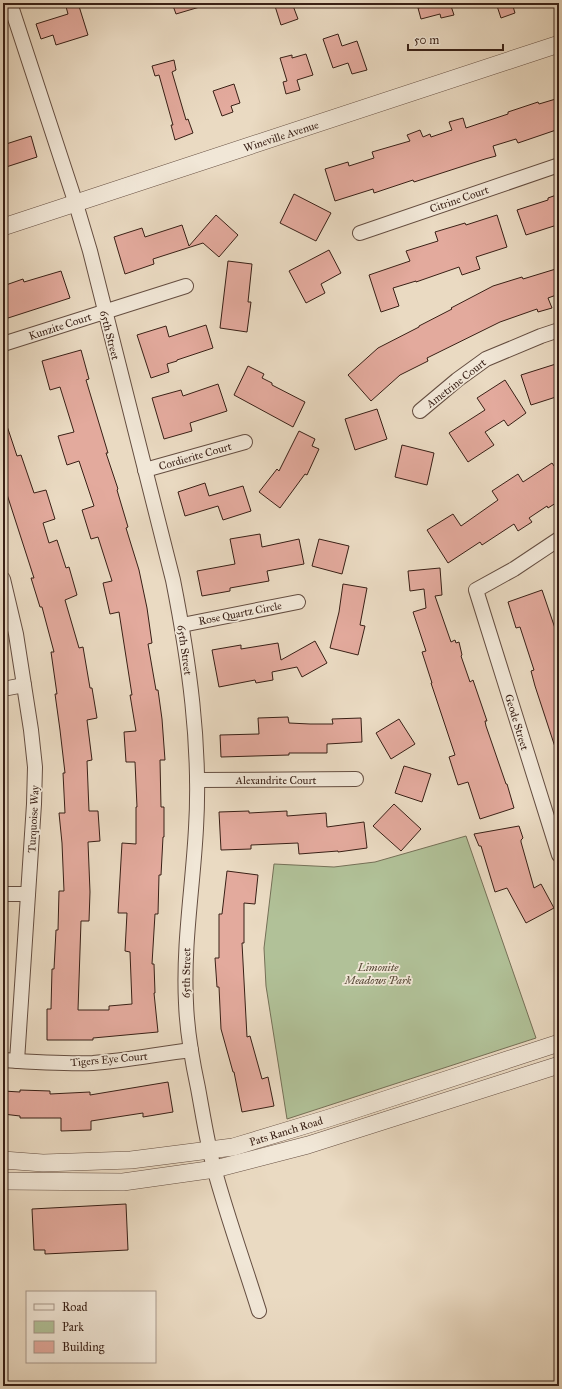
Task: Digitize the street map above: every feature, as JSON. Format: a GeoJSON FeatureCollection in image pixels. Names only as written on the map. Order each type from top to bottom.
{"type":"FeatureCollection","features":[{"type":"Feature","properties":{"kind":"street","name":"65th Street"},"geometry":{"type":"LineString","coordinates":[[10,3],[90,251],[173,580],[182,625],[196,732],[196,827],[185,978],[186,1005],[191,1050],[214,1169],[259,1310]]}},
{"type":"Feature","properties":{"kind":"street","name":"Wineville Avenue"},"geometry":{"type":"LineString","coordinates":[[3,227],[559,44]]}},
{"type":"Feature","properties":{"kind":"street","name":"Citrine Court"},"geometry":{"type":"LineString","coordinates":[[360,233],[559,165]]}},
{"type":"Feature","properties":{"kind":"street","name":"Kunzite Court"},"geometry":{"type":"LineString","coordinates":[[3,344],[186,286]]}},
{"type":"Feature","properties":{"kind":"street","name":"Ametrine Court"},"geometry":{"type":"LineString","coordinates":[[420,411],[457,380],[486,359],[559,330]]}},
{"type":"Feature","properties":{"kind":"street","name":"Cordierite Court"},"geometry":{"type":"LineString","coordinates":[[145,470],[245,442]]}},
{"type":"Feature","properties":{"kind":"street","name":"Geode Street"},"geometry":{"type":"LineString","coordinates":[[559,539],[514,569],[476,590],[559,855]]}},
{"type":"Feature","properties":{"kind":"street","name":"Turquoise Way"},"geometry":{"type":"LineString","coordinates":[[3,579],[16,634],[35,767],[28,894],[10,1060]]}},
{"type":"Feature","properties":{"kind":"street","name":"Rose Quartz Circle"},"geometry":{"type":"LineString","coordinates":[[182,625],[298,602]]}},
{"type":"Feature","properties":{"kind":"street"},"geometry":{"type":"LineString","coordinates":[[3,689],[24,686]]}},
{"type":"Feature","properties":{"kind":"street","name":"Alexandrite Court"},"geometry":{"type":"LineString","coordinates":[[197,780],[356,779]]}},
{"type":"Feature","properties":{"kind":"street"},"geometry":{"type":"LineString","coordinates":[[3,894],[28,894]]}},
{"type":"Feature","properties":{"kind":"street","name":"Pats Ranch Road"},"geometry":{"type":"LineString","coordinates":[[3,1160],[43,1163],[131,1160],[233,1147],[329,1118],[559,1043]]}},
{"type":"Feature","properties":{"kind":"street","name":"Tigers Eye Court"},"geometry":{"type":"LineString","coordinates":[[10,1060],[93,1063],[191,1050]]}},
{"type":"Feature","properties":{"kind":"street","name":"Pats Ranch Road"},"geometry":{"type":"LineString","coordinates":[[3,1181],[123,1182],[214,1169],[308,1145],[559,1066]]}},
{"type":"Feature","properties":{"kind":"green space","name":"Limonite Meadows Park"},"geometry":{"type":"Polygon","coordinates":[[[466,836],[536,1038],[287,1119],[266,986],[264,948],[274,864],[334,867],[375,862],[466,836]]]}},
{"type":"Feature","properties":{"kind":"building"},"geometry":{"type":"Polygon","coordinates":[[[65,3],[78,3],[88,35],[56,45],[53,35],[41,39],[36,24],[68,14],[65,3]]]}},
{"type":"Feature","properties":{"kind":"building"},"geometry":{"type":"Polygon","coordinates":[[[172,3],[203,3],[203,6],[176,14],[172,3]]]}},
{"type":"Feature","properties":{"kind":"building"},"geometry":{"type":"Polygon","coordinates":[[[274,3],[292,3],[298,19],[281,25],[274,3]]]}},
{"type":"Feature","properties":{"kind":"building"},"geometry":{"type":"Polygon","coordinates":[[[422,3],[450,3],[454,15],[441,18],[440,14],[421,19],[418,8],[423,7],[422,3]]]}},
{"type":"Feature","properties":{"kind":"building"},"geometry":{"type":"Polygon","coordinates":[[[496,3],[512,3],[515,13],[501,18],[496,3]]]}},
{"type":"Feature","properties":{"kind":"building"},"geometry":{"type":"Polygon","coordinates":[[[338,34],[342,46],[357,41],[367,70],[352,74],[348,63],[333,68],[323,39],[338,34]]]}},
{"type":"Feature","properties":{"kind":"building"},"geometry":{"type":"Polygon","coordinates":[[[306,54],[313,75],[297,80],[300,90],[286,94],[283,82],[287,81],[280,58],[292,55],[292,58],[306,54]]]}},
{"type":"Feature","properties":{"kind":"building"},"geometry":{"type":"Polygon","coordinates":[[[174,60],[176,70],[172,72],[186,120],[188,119],[193,133],[175,140],[171,125],[173,125],[159,75],[155,76],[152,66],[174,60]]]}},
{"type":"Feature","properties":{"kind":"building"},"geometry":{"type":"Polygon","coordinates":[[[234,84],[240,103],[231,106],[233,112],[222,116],[213,91],[234,84]]]}},
{"type":"Feature","properties":{"kind":"building"},"geometry":{"type":"Polygon","coordinates":[[[559,98],[559,129],[518,143],[516,139],[493,146],[496,156],[414,182],[413,180],[374,193],[373,189],[335,201],[325,169],[348,162],[349,166],[374,158],[372,152],[410,141],[407,135],[420,130],[423,137],[430,134],[431,137],[452,130],[449,122],[463,118],[466,128],[538,102],[539,104],[559,98]]]}},
{"type":"Feature","properties":{"kind":"building"},"geometry":{"type":"Polygon","coordinates":[[[31,136],[37,157],[3,168],[3,145],[31,136]]]}},
{"type":"Feature","properties":{"kind":"building"},"geometry":{"type":"Polygon","coordinates":[[[294,194],[331,213],[316,241],[280,223],[294,194]]]}},
{"type":"Feature","properties":{"kind":"building"},"geometry":{"type":"Polygon","coordinates":[[[559,194],[559,226],[557,225],[526,235],[517,210],[548,200],[548,198],[559,194]]]}},
{"type":"Feature","properties":{"kind":"building"},"geometry":{"type":"Polygon","coordinates":[[[216,215],[238,235],[219,257],[203,243],[153,259],[154,264],[125,274],[114,237],[142,228],[145,237],[182,225],[189,246],[216,215]]]}},
{"type":"Feature","properties":{"kind":"building"},"geometry":{"type":"Polygon","coordinates":[[[497,215],[507,247],[476,257],[480,269],[462,275],[459,267],[416,282],[393,288],[399,306],[381,312],[369,275],[410,261],[406,251],[438,241],[435,232],[465,223],[466,225],[497,215]]]}},
{"type":"Feature","properties":{"kind":"building"},"geometry":{"type":"Polygon","coordinates":[[[329,250],[341,273],[321,284],[325,293],[306,303],[289,271],[329,250]]]}},
{"type":"Feature","properties":{"kind":"building"},"geometry":{"type":"Polygon","coordinates":[[[228,261],[252,264],[248,302],[251,302],[247,332],[220,328],[228,261]]]}},
{"type":"Feature","properties":{"kind":"building"},"geometry":{"type":"Polygon","coordinates":[[[559,268],[559,294],[548,298],[552,308],[538,312],[537,309],[500,322],[427,358],[428,361],[400,375],[371,401],[348,375],[378,348],[493,286],[559,268]]]}},
{"type":"Feature","properties":{"kind":"building"},"geometry":{"type":"Polygon","coordinates":[[[61,271],[70,298],[5,319],[3,312],[3,286],[23,279],[24,282],[61,271]]]}},
{"type":"Feature","properties":{"kind":"building"},"geometry":{"type":"Polygon","coordinates":[[[206,325],[213,348],[167,364],[169,372],[151,378],[137,335],[166,326],[169,337],[206,325]]]}},
{"type":"Feature","properties":{"kind":"building"},"geometry":{"type":"Polygon","coordinates":[[[81,350],[89,379],[86,380],[108,453],[106,453],[118,489],[117,490],[128,527],[126,528],[139,570],[147,608],[152,643],[148,644],[156,690],[158,690],[162,719],[165,760],[160,760],[161,807],[164,807],[164,837],[161,875],[159,875],[158,914],[155,914],[152,964],[154,964],[154,993],[158,1032],[93,1038],[93,1040],[47,1040],[47,1009],[51,1009],[52,969],[54,969],[56,930],[58,930],[59,891],[64,891],[59,813],[65,813],[63,773],[65,773],[51,652],[54,652],[42,607],[40,607],[31,578],[34,578],[3,482],[3,420],[5,420],[17,456],[21,455],[34,493],[46,490],[55,519],[43,523],[49,543],[57,540],[66,568],[69,567],[77,595],[65,600],[79,648],[83,647],[97,718],[87,720],[92,760],[87,761],[89,811],[98,811],[100,841],[88,842],[90,892],[89,921],[81,921],[78,1010],[109,1010],[109,1006],[132,1004],[130,952],[125,951],[127,913],[118,913],[122,843],[136,844],[137,807],[135,762],[126,762],[124,732],[136,731],[130,695],[132,695],[119,612],[110,614],[103,583],[112,581],[98,537],[91,539],[82,510],[94,506],[79,461],[67,465],[58,436],[74,432],[60,387],[50,390],[42,361],[81,350]]]}},
{"type":"Feature","properties":{"kind":"building"},"geometry":{"type":"Polygon","coordinates":[[[559,363],[559,396],[531,405],[521,375],[559,363]]]}},
{"type":"Feature","properties":{"kind":"building"},"geometry":{"type":"Polygon","coordinates":[[[248,366],[264,374],[262,378],[272,383],[272,385],[305,402],[293,427],[234,395],[248,366]]]}},
{"type":"Feature","properties":{"kind":"building"},"geometry":{"type":"Polygon","coordinates":[[[505,380],[526,413],[508,426],[504,420],[485,432],[494,445],[468,462],[449,433],[485,410],[477,398],[505,380]]]}},
{"type":"Feature","properties":{"kind":"building"},"geometry":{"type":"Polygon","coordinates":[[[218,384],[227,411],[190,423],[192,431],[164,439],[152,398],[181,390],[183,396],[218,384]]]}},
{"type":"Feature","properties":{"kind":"building"},"geometry":{"type":"Polygon","coordinates":[[[377,409],[387,439],[355,450],[345,419],[377,409]]]}},
{"type":"Feature","properties":{"kind":"building"},"geometry":{"type":"Polygon","coordinates":[[[299,431],[315,439],[312,446],[319,449],[307,475],[305,474],[280,508],[259,492],[277,469],[279,471],[299,431]]]}},
{"type":"Feature","properties":{"kind":"building"},"geometry":{"type":"Polygon","coordinates":[[[402,445],[434,453],[427,485],[395,477],[402,445]]]}},
{"type":"Feature","properties":{"kind":"building"},"geometry":{"type":"Polygon","coordinates":[[[552,463],[559,473],[559,501],[548,508],[547,506],[529,518],[532,522],[518,531],[514,524],[482,545],[480,542],[448,563],[427,530],[453,514],[461,526],[498,500],[492,491],[518,474],[523,482],[552,463]]]}},
{"type":"Feature","properties":{"kind":"building"},"geometry":{"type":"Polygon","coordinates":[[[205,483],[209,496],[243,486],[251,511],[223,520],[218,506],[185,516],[178,492],[205,483]]]}},
{"type":"Feature","properties":{"kind":"building"},"geometry":{"type":"Polygon","coordinates":[[[260,534],[262,547],[299,539],[304,564],[267,571],[269,581],[230,588],[230,591],[202,596],[197,571],[235,564],[230,539],[260,534]]]}},
{"type":"Feature","properties":{"kind":"building"},"geometry":{"type":"Polygon","coordinates":[[[319,539],[349,546],[342,574],[312,566],[319,539]]]}},
{"type":"Feature","properties":{"kind":"building"},"geometry":{"type":"Polygon","coordinates":[[[440,568],[442,595],[435,596],[451,642],[455,640],[456,643],[459,642],[461,656],[470,682],[473,680],[487,721],[485,721],[486,726],[514,808],[480,819],[468,782],[458,785],[449,757],[455,755],[431,683],[422,652],[426,651],[413,612],[426,608],[424,589],[410,591],[408,571],[440,568]]]}},
{"type":"Feature","properties":{"kind":"building"},"geometry":{"type":"Polygon","coordinates":[[[343,584],[367,588],[360,625],[365,626],[358,655],[330,648],[339,612],[343,584]]]}},
{"type":"Feature","properties":{"kind":"building"},"geometry":{"type":"Polygon","coordinates":[[[542,590],[559,640],[559,753],[557,753],[535,686],[531,671],[534,670],[520,627],[516,628],[508,602],[542,590]]]}},
{"type":"Feature","properties":{"kind":"building"},"geometry":{"type":"Polygon","coordinates":[[[315,641],[327,663],[302,677],[297,667],[272,672],[273,680],[256,683],[255,680],[219,687],[212,650],[241,645],[241,649],[278,643],[281,660],[315,641]]]}},
{"type":"Feature","properties":{"kind":"building"},"geometry":{"type":"Polygon","coordinates":[[[288,717],[289,723],[310,724],[333,724],[332,719],[361,718],[362,742],[327,744],[327,753],[289,753],[289,755],[221,757],[220,735],[259,734],[258,718],[288,717]]]}},
{"type":"Feature","properties":{"kind":"building"},"geometry":{"type":"Polygon","coordinates":[[[399,719],[415,744],[391,759],[376,733],[399,719]]]}},
{"type":"Feature","properties":{"kind":"building"},"geometry":{"type":"Polygon","coordinates":[[[404,766],[431,774],[422,802],[395,793],[404,766]]]}},
{"type":"Feature","properties":{"kind":"building"},"geometry":{"type":"Polygon","coordinates":[[[394,804],[421,829],[401,851],[373,826],[394,804]]]}},
{"type":"Feature","properties":{"kind":"building"},"geometry":{"type":"Polygon","coordinates":[[[249,811],[249,813],[287,811],[287,816],[326,813],[327,827],[364,822],[367,848],[338,852],[299,854],[298,843],[251,845],[251,849],[221,850],[219,812],[249,811]]]}},
{"type":"Feature","properties":{"kind":"building"},"geometry":{"type":"Polygon","coordinates":[[[519,826],[523,838],[521,842],[534,888],[541,884],[554,908],[526,923],[507,888],[495,892],[481,846],[479,846],[474,834],[519,826]]]}},
{"type":"Feature","properties":{"kind":"building"},"geometry":{"type":"Polygon","coordinates":[[[227,871],[258,875],[255,904],[244,903],[244,943],[242,943],[247,1037],[250,1036],[262,1079],[268,1077],[274,1106],[242,1112],[234,1072],[221,1029],[219,987],[217,987],[215,958],[219,958],[219,914],[222,914],[227,871]]]}},
{"type":"Feature","properties":{"kind":"building"},"geometry":{"type":"Polygon","coordinates":[[[168,1082],[173,1112],[143,1117],[143,1113],[91,1121],[91,1130],[61,1131],[61,1118],[20,1118],[20,1116],[3,1114],[3,1091],[50,1091],[50,1094],[90,1092],[90,1095],[168,1082]]]}},
{"type":"Feature","properties":{"kind":"building"},"geometry":{"type":"Polygon","coordinates":[[[126,1204],[128,1250],[45,1254],[45,1250],[34,1250],[32,1209],[126,1204]]]}}]}
